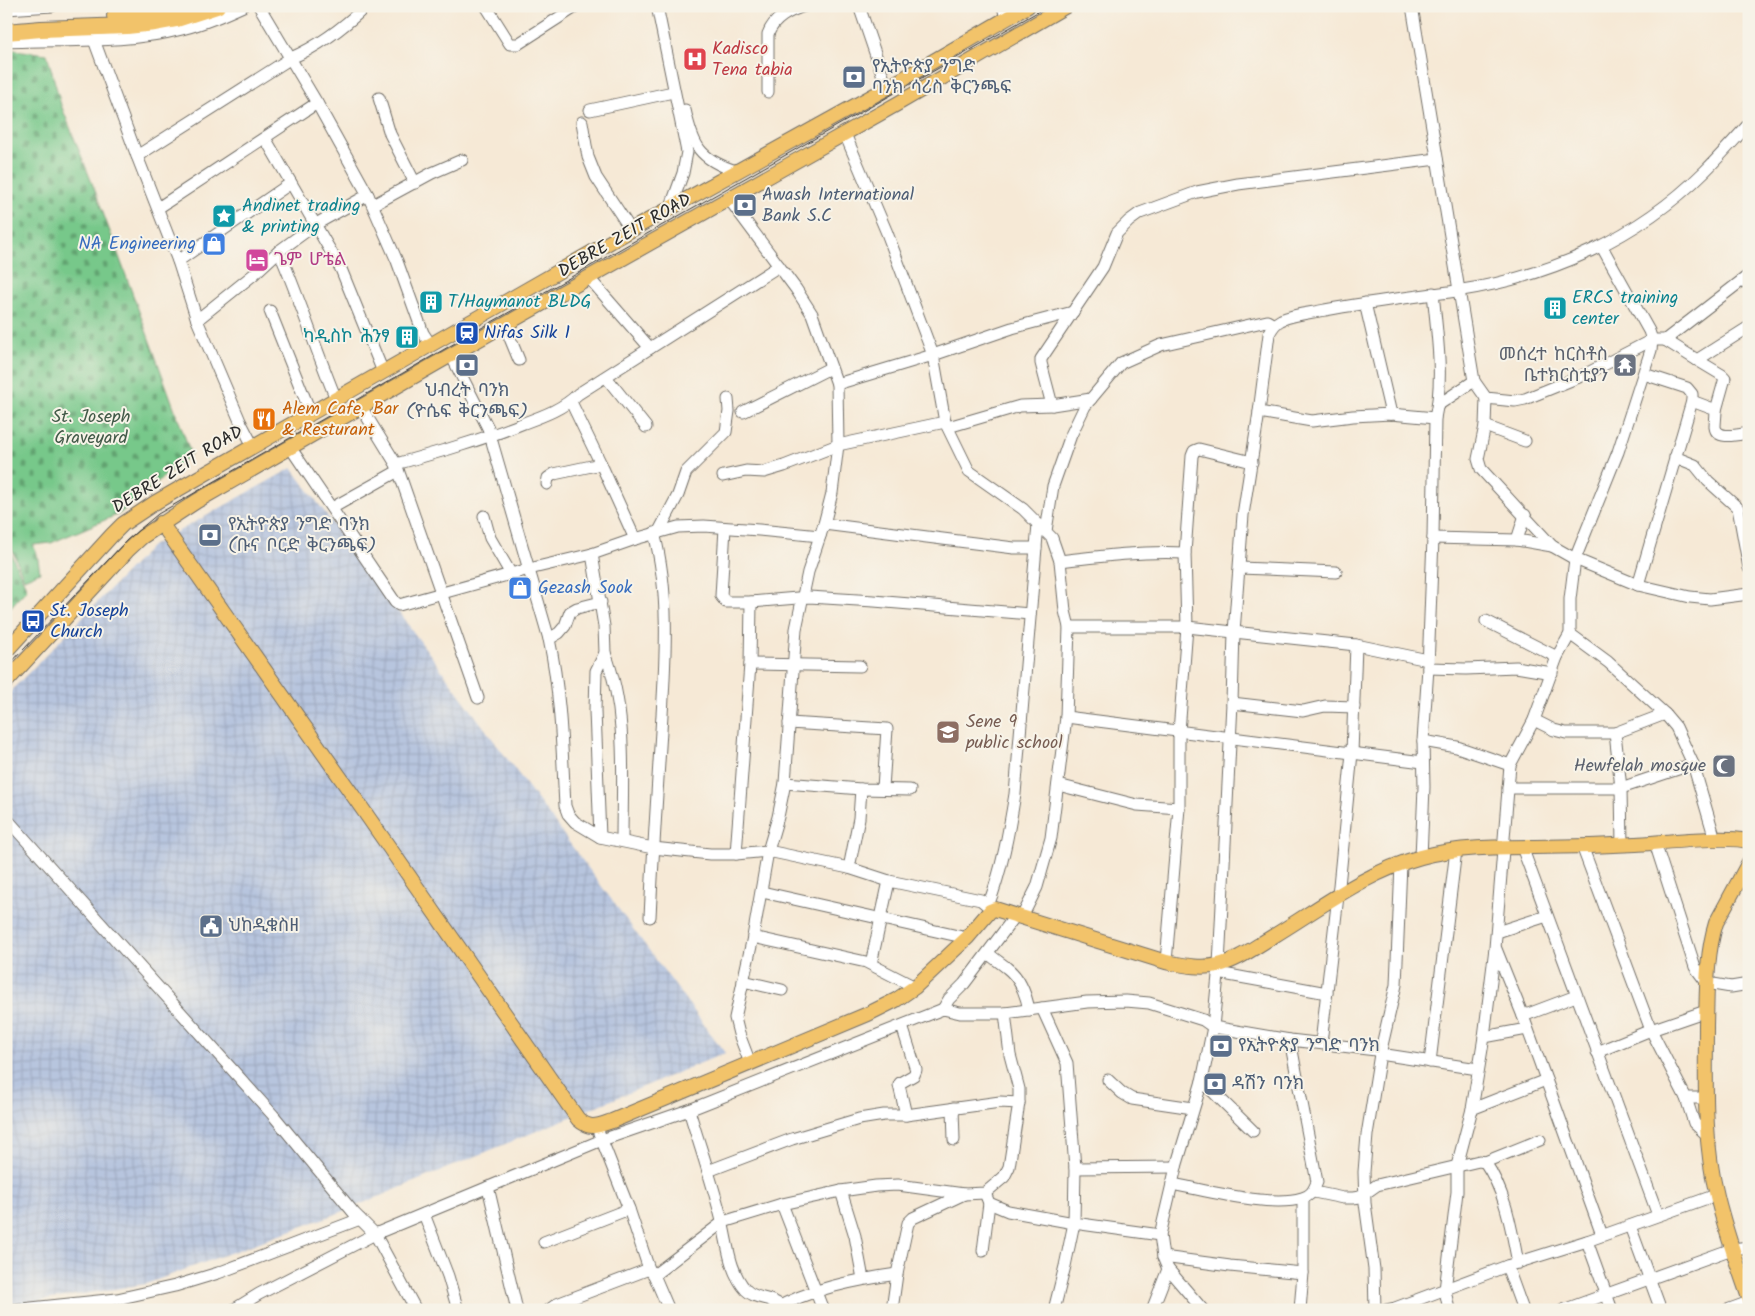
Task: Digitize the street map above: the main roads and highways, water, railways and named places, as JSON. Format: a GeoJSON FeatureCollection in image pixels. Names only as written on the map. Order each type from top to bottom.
{"type":"FeatureCollection","features":[{"type":"Feature","properties":{"kind":"highway"},"geometry":{"type":"LineString","coordinates":[[6,21],[52,17],[123,16],[182,6]]}},
{"type":"Feature","properties":{"kind":"highway"},"geometry":{"type":"LineString","coordinates":[[6,32],[155,23],[177,19],[217,6]]}},
{"type":"Feature","properties":{"kind":"main road","name":"DEBRE ZEIT ROAD"},"geometry":{"type":"LineString","coordinates":[[6,651],[123,524],[180,488],[631,230],[887,88],[1004,13],[1028,6]]}},
{"type":"Feature","properties":{"kind":"main road","name":"DEBRE ZEIT ROAD"},"geometry":{"type":"LineString","coordinates":[[6,682],[127,551],[142,537],[161,524],[290,447],[845,134],[1066,6]]}},
{"type":"Feature","properties":{"kind":"main road"},"geometry":{"type":"LineString","coordinates":[[161,524],[578,1119],[585,1125],[596,1127],[868,1014],[896,1000],[915,987],[967,938],[989,909],[1019,916],[1166,962],[1191,967],[1218,969],[1372,876],[1421,857],[1456,850],[1504,847],[1622,845],[1715,839],[1737,839],[1749,842]]}},
{"type":"Feature","properties":{"kind":"main road"},"geometry":{"type":"LineString","coordinates":[[1749,862],[1716,923],[1706,984],[1706,1098],[1708,1136],[1716,1195],[1749,1298]]}},
{"type":"Feature","properties":{"kind":"tram line"},"geometry":{"type":"LineString","coordinates":[[6,668],[127,540],[158,514],[1048,6]]}},
{"type":"Feature","properties":{"kind":"place","name":"Kadisco Tena tabia"},"geometry":{"type":"Point","coordinates":[695,59]}},
{"type":"Feature","properties":{"kind":"place","name":"የኢትዮጵያ ንግድ ባንክ ሳሪስ ቅርንጫፍ"},"geometry":{"type":"Point","coordinates":[854,77]}},
{"type":"Feature","properties":{"kind":"place","name":"Awash International Bank S.C"},"geometry":{"type":"Point","coordinates":[745,205]}},
{"type":"Feature","properties":{"kind":"place","name":"Andinet trading & printing"},"geometry":{"type":"Point","coordinates":[224,216]}},
{"type":"Feature","properties":{"kind":"place","name":"NA Engineering"},"geometry":{"type":"Point","coordinates":[214,244]}},
{"type":"Feature","properties":{"kind":"place","name":"ጌም ሆቴል"},"geometry":{"type":"Point","coordinates":[257,260]}},
{"type":"Feature","properties":{"kind":"place","name":"T/Haymanot BLDG"},"geometry":{"type":"Point","coordinates":[431,302]}},
{"type":"Feature","properties":{"kind":"place","name":"ERCS training center"},"geometry":{"type":"Point","coordinates":[1555,308]}},
{"type":"Feature","properties":{"kind":"place","name":"Nifas Silk 1"},"geometry":{"type":"Point","coordinates":[467,333]}},
{"type":"Feature","properties":{"kind":"place","name":"ካዲስኮ ሕንፃ"},"geometry":{"type":"Point","coordinates":[407,337]}},
{"type":"Feature","properties":{"kind":"place","name":"ህብረት ባንክ (ዮሴፍ ቅርንጫፍ)"},"geometry":{"type":"Point","coordinates":[467,365]}},
{"type":"Feature","properties":{"kind":"place","name":"መሰረተ ከርስቶስ ቤተክርስቲያን"},"geometry":{"type":"Point","coordinates":[1625,365]}},
{"type":"Feature","properties":{"kind":"place","name":"Alem Cafe, Bar & Resturant"},"geometry":{"type":"Point","coordinates":[264,419]}},
{"type":"Feature","properties":{"kind":"place","name":"የኢትዮጵያ ንግድ ባንክ (ቡና ቦርድ ቅርንጫፍ)"},"geometry":{"type":"Point","coordinates":[210,535]}},
{"type":"Feature","properties":{"kind":"place","name":"Gezash Sook"},"geometry":{"type":"Point","coordinates":[520,588]}},
{"type":"Feature","properties":{"kind":"place","name":"St. Joseph Church"},"geometry":{"type":"Point","coordinates":[33,621]}},
{"type":"Feature","properties":{"kind":"place","name":"Sene 9 public school"},"geometry":{"type":"Point","coordinates":[948,732]}},
{"type":"Feature","properties":{"kind":"place","name":"Hewfelah mosque"},"geometry":{"type":"Point","coordinates":[1724,766]}},
{"type":"Feature","properties":{"kind":"place","name":"ህከዲቁስዘ"},"geometry":{"type":"Point","coordinates":[211,926]}},
{"type":"Feature","properties":{"kind":"place","name":"የኢትዮጵያ ንግድ ባንክ"},"geometry":{"type":"Point","coordinates":[1221,1046]}},
{"type":"Feature","properties":{"kind":"place","name":"ዳሽን ባንክ"},"geometry":{"type":"Point","coordinates":[1215,1084]}},
{"type":"Feature","properties":{"kind":"park label","name":"St. Joseph Graveyard"},"geometry":{"type":"Point","coordinates":[91,427]}}]}
